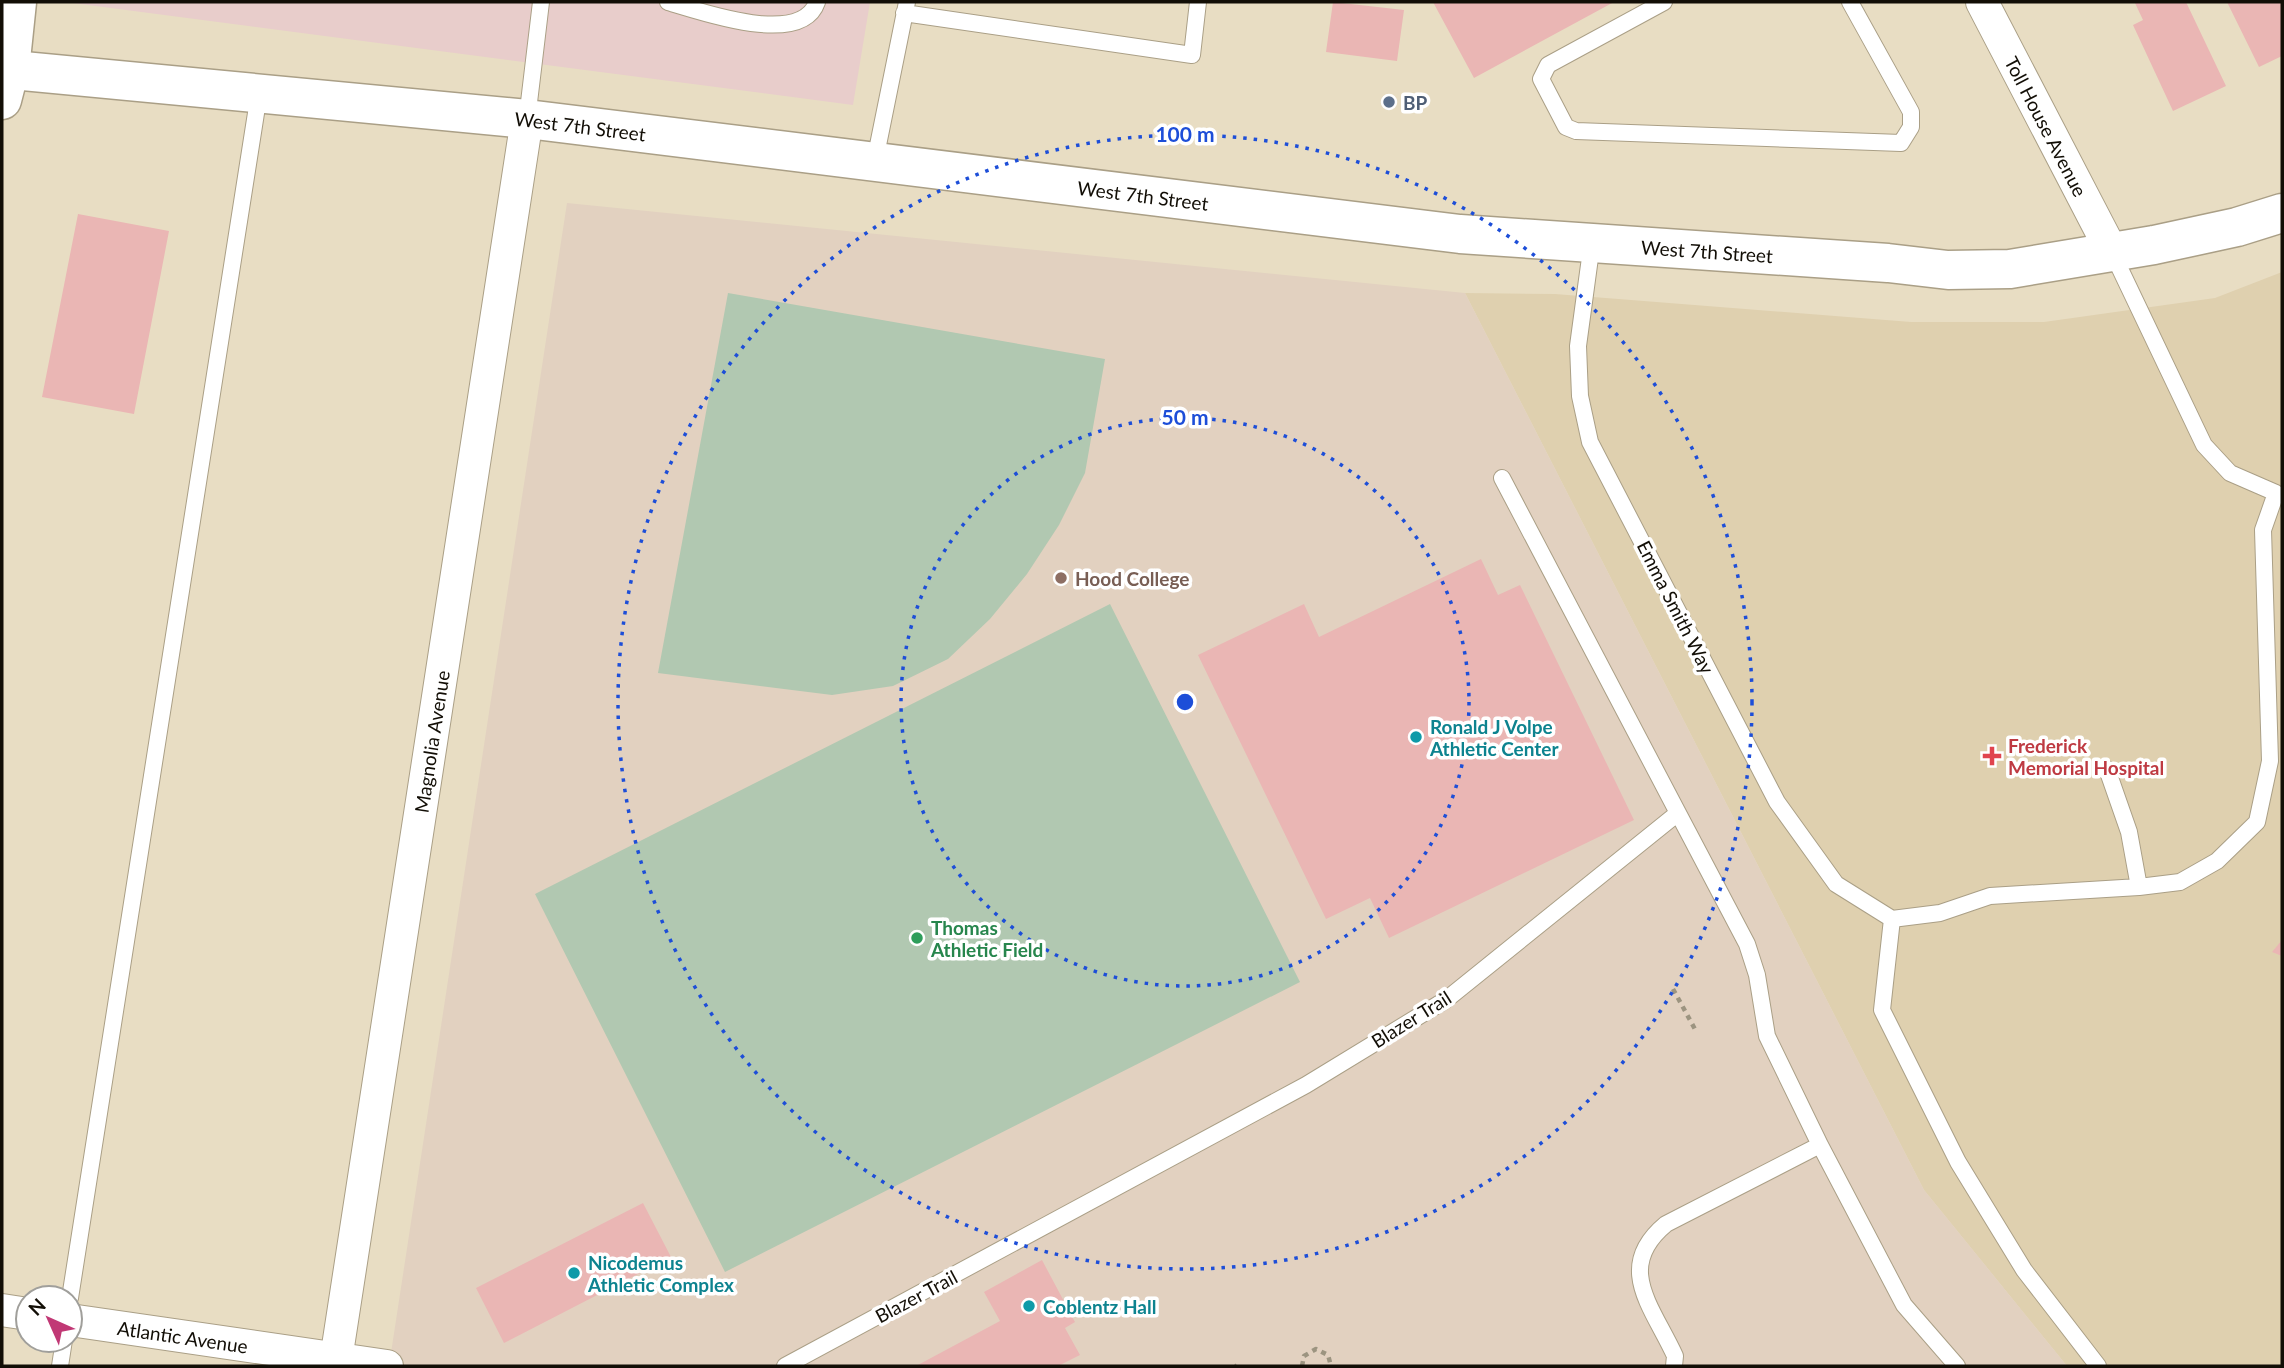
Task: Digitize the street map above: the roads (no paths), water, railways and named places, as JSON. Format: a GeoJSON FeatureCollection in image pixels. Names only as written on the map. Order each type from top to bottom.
{"type":"FeatureCollection","features":[{"type":"Feature","properties":{"kind":"main road"},"geometry":{"type":"LineString","coordinates":[[4,79],[17,2]]}},
{"type":"Feature","properties":{"kind":"main road","name":"West 7th Street"},"geometry":{"type":"LineString","coordinates":[[4,79],[259,94],[527,119],[1460,234],[1888,263],[1948,270],[2010,270],[2237,227],[2282,213]]}},
{"type":"Feature","properties":{"kind":"street","name":"Toll House Avenue"},"geometry":{"type":"LineString","coordinates":[[1982,2],[2112,252]]}},
{"type":"Feature","properties":{"kind":"street","name":"Magnolia Avenue"},"geometry":{"type":"LineString","coordinates":[[336,1363],[527,119]]}},
{"type":"Feature","properties":{"kind":"street","name":"Atlantic Avenue"},"geometry":{"type":"LineString","coordinates":[[84,1322],[336,1363],[387,1366]]}},
{"type":"Feature","properties":{"kind":"lane"},"geometry":{"type":"LineString","coordinates":[[527,119],[541,2]]}},
{"type":"Feature","properties":{"kind":"lane"},"geometry":{"type":"LineString","coordinates":[[668,2],[761,25],[791,24],[814,9],[817,2]]}},
{"type":"Feature","properties":{"kind":"lane"},"geometry":{"type":"LineString","coordinates":[[875,160],[905,7],[1192,55],[1198,2]]}},
{"type":"Feature","properties":{"kind":"lane"},"geometry":{"type":"LineString","coordinates":[[1664,2],[1548,65],[1541,79],[1566,127],[1576,131],[1901,143],[1911,127],[1911,112],[1850,2]]}},
{"type":"Feature","properties":{"kind":"lane"},"geometry":{"type":"LineString","coordinates":[[72,1284],[230,296],[259,94]]}},
{"type":"Feature","properties":{"kind":"lane","name":"Emma Smith Way"},"geometry":{"type":"LineString","coordinates":[[1592,243],[1578,346],[1580,396],[1590,442],[1777,802],[1836,884],[1892,919]]}},
{"type":"Feature","properties":{"kind":"lane"},"geometry":{"type":"LineString","coordinates":[[2098,1366],[2017,1260],[1958,1162],[1882,1010],[1892,919],[1940,913],[1990,897],[2079,893],[2180,882],[2217,861],[2257,822],[2270,761],[2263,530],[2276,493],[2230,473],[2204,445],[2112,252]]}},
{"type":"Feature","properties":{"kind":"lane"},"geometry":{"type":"LineString","coordinates":[[1502,478],[1746,944],[1758,975],[1767,1036],[1820,1145],[1904,1305],[1957,1366]]}},
{"type":"Feature","properties":{"kind":"lane"},"geometry":{"type":"LineString","coordinates":[[2107,769],[2129,832],[2139,887]]}},
{"type":"Feature","properties":{"kind":"lane","name":"Blazer Trail"},"geometry":{"type":"LineString","coordinates":[[785,1366],[1306,1085],[1447,999],[1678,813]]}},
{"type":"Feature","properties":{"kind":"lane"},"geometry":{"type":"LineString","coordinates":[[1674,1366],[1675,1356],[1638,1277],[1640,1257],[1649,1238],[1666,1224],[1820,1145]]}},
{"type":"Feature","properties":{"kind":"place","name":"BP"},"geometry":{"type":"Point","coordinates":[1389,102]}},
{"type":"Feature","properties":{"kind":"place","name":"Hood College"},"geometry":{"type":"Point","coordinates":[1061,578]}},
{"type":"Feature","properties":{"kind":"place","name":"Ronald J Volpe Athletic Center"},"geometry":{"type":"Point","coordinates":[1416,737]}},
{"type":"Feature","properties":{"kind":"place","name":"Frederick Memorial Hospital"},"geometry":{"type":"Point","coordinates":[1992,756]}},
{"type":"Feature","properties":{"kind":"place","name":"Thomas Athletic Field"},"geometry":{"type":"Point","coordinates":[917,938]}},
{"type":"Feature","properties":{"kind":"place","name":"Nicodemus Athletic Complex"},"geometry":{"type":"Point","coordinates":[574,1273]}},
{"type":"Feature","properties":{"kind":"place","name":"Coblentz Hall"},"geometry":{"type":"Point","coordinates":[1029,1306]}}]}
